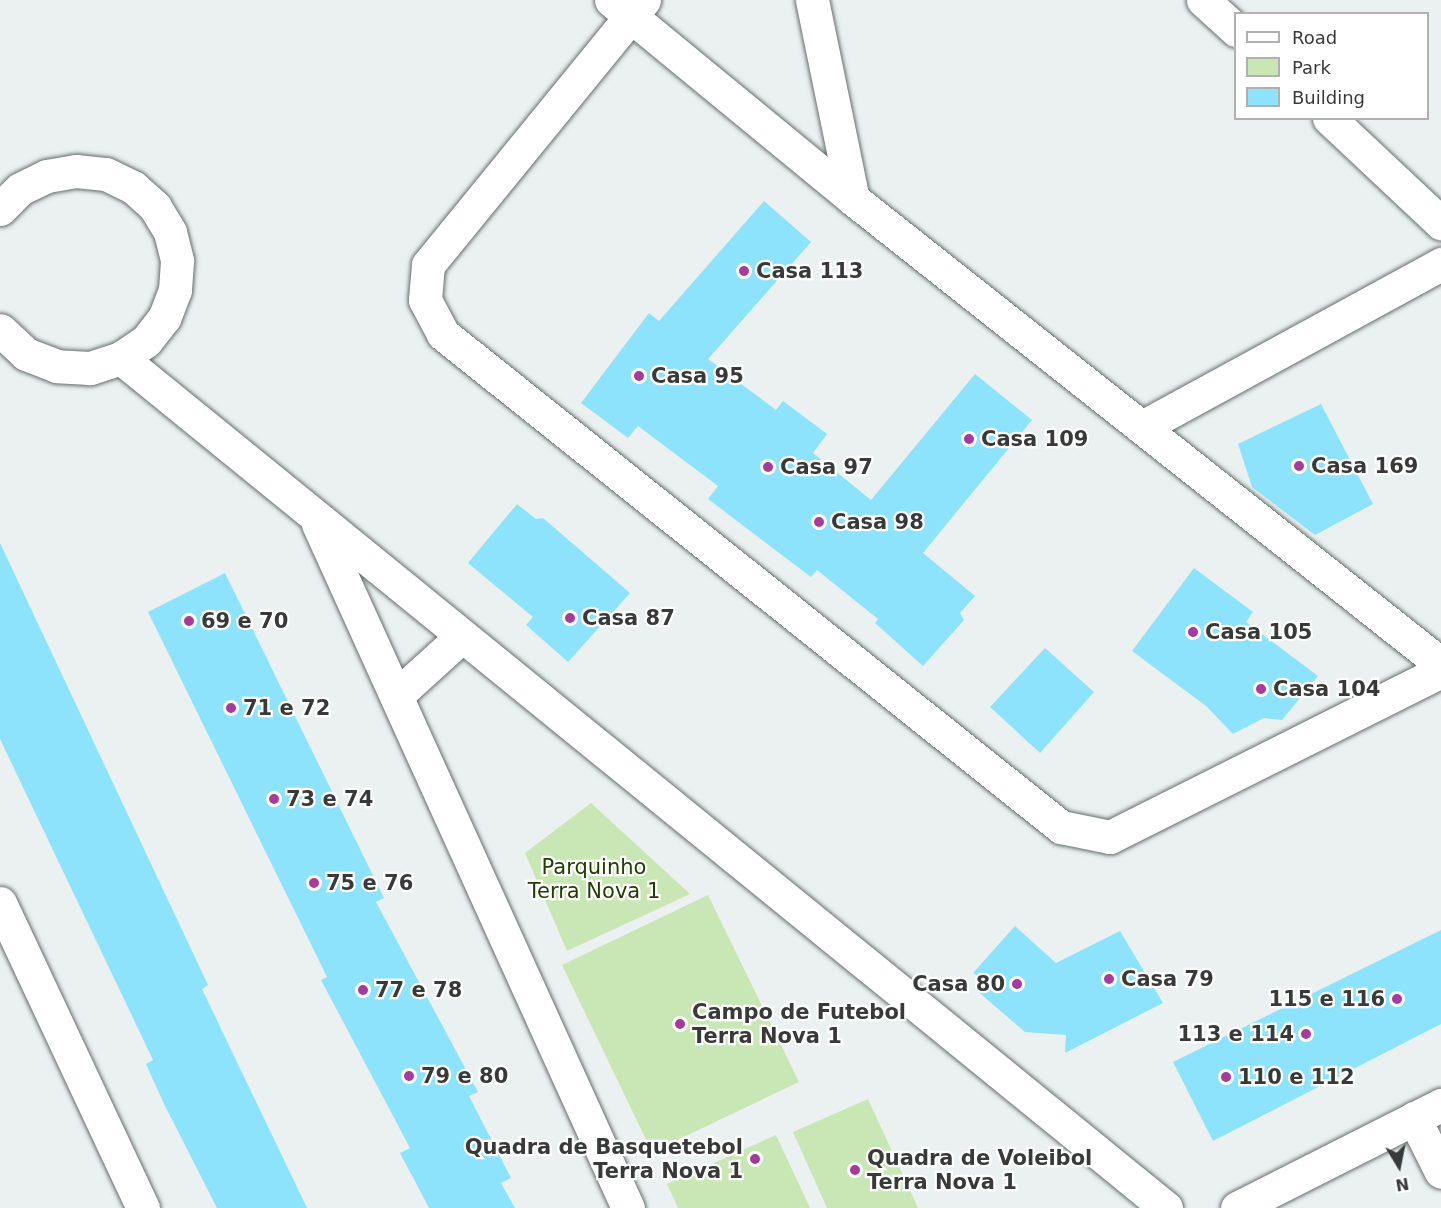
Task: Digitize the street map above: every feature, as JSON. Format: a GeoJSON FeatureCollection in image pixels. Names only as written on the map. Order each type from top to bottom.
{"type":"FeatureCollection","features":[{"type":"Feature","properties":{"kind":"street"},"geometry":{"type":"LineString","coordinates":[[812,0],[853,199]]}},
{"type":"Feature","properties":{"kind":"street"},"geometry":{"type":"LineString","coordinates":[[1203,0],[1234,28]]}},
{"type":"Feature","properties":{"kind":"street"},"geometry":{"type":"LineString","coordinates":[[1441,664],[853,199],[629,5],[428,264],[425,300],[443,334],[1061,827],[1110,837],[1441,670]]}},
{"type":"Feature","properties":{"kind":"street"},"geometry":{"type":"LineString","coordinates":[[1331,120],[1441,223]]}},
{"type":"Feature","properties":{"kind":"street"},"geometry":{"type":"LineString","coordinates":[[0,330],[26,354],[57,366],[90,368],[121,358],[146,341],[164,318],[175,290],[177,261],[170,232],[155,207],[133,187],[106,174],[76,171],[7,190]]}},
{"type":"Feature","properties":{"kind":"street"},"geometry":{"type":"LineString","coordinates":[[1142,427],[1441,264]]}},
{"type":"Feature","properties":{"kind":"street"},"geometry":{"type":"LineString","coordinates":[[121,358],[461,637],[1166,1208]]}},
{"type":"Feature","properties":{"kind":"street"},"geometry":{"type":"LineString","coordinates":[[314,516],[628,1208]]}},
{"type":"Feature","properties":{"kind":"street"},"geometry":{"type":"LineString","coordinates":[[396,696],[461,637]]}},
{"type":"Feature","properties":{"kind":"street"},"geometry":{"type":"LineString","coordinates":[[0,903],[143,1208]]}},
{"type":"Feature","properties":{"kind":"street"},"geometry":{"type":"LineString","coordinates":[[1237,1208],[1428,1112],[1441,1172]]}},
{"type":"Feature","properties":{"kind":"green space","name":"Parquinho Terra Nova 1"},"geometry":{"type":"Polygon","coordinates":[[[591,803],[690,894],[567,951],[525,853],[591,803]]]}},
{"type":"Feature","properties":{"kind":"green space","name":"Campo de Futebol Terra Nova 1"},"geometry":{"type":"Polygon","coordinates":[[[708,895],[799,1082],[652,1152],[562,965],[708,895]]]}},
{"type":"Feature","properties":{"kind":"green space","name":"Quadra de Voleibol Terra Nova 1"},"geometry":{"type":"Polygon","coordinates":[[[868,1099],[918,1208],[827,1208],[793,1132],[868,1099]]]}},
{"type":"Feature","properties":{"kind":"green space","name":"Quadra de Basquetebol Terra Nova 1"},"geometry":{"type":"Polygon","coordinates":[[[776,1135],[810,1208],[678,1208],[667,1184],[776,1135]]]}},
{"type":"Feature","properties":{"kind":"building"},"geometry":{"type":"Polygon","coordinates":[[[764,201],[811,242],[708,359],[776,410],[783,401],[827,434],[813,453],[871,500],[975,374],[1032,420],[923,553],[975,596],[960,613],[964,620],[923,666],[875,623],[878,619],[817,570],[811,577],[708,499],[718,486],[638,426],[628,438],[581,403],[649,313],[659,321],[764,201]]]}},
{"type":"Feature","properties":{"kind":"building","name":"Casa 169"},"geometry":{"type":"Polygon","coordinates":[[[1321,404],[1373,504],[1315,535],[1252,487],[1238,444],[1321,404]]]}},
{"type":"Feature","properties":{"kind":"building"},"geometry":{"type":"Polygon","coordinates":[[[517,504],[536,519],[543,518],[630,593],[568,662],[526,625],[533,617],[468,563],[517,504]]]}},
{"type":"Feature","properties":{"kind":"building"},"geometry":{"type":"Polygon","coordinates":[[[0,543],[208,985],[202,989],[307,1208],[217,1208],[164,1104],[146,1064],[153,1060],[0,739],[0,543]]]}},
{"type":"Feature","properties":{"kind":"building"},"geometry":{"type":"Polygon","coordinates":[[[1194,568],[1253,612],[1246,622],[1318,676],[1282,720],[1264,718],[1233,734],[1206,706],[1132,651],[1194,568]]]}},
{"type":"Feature","properties":{"kind":"building"},"geometry":{"type":"Polygon","coordinates":[[[225,573],[384,898],[376,902],[478,1092],[469,1096],[511,1178],[501,1183],[515,1208],[429,1208],[400,1153],[410,1148],[321,980],[327,977],[148,612],[225,573]]]}},
{"type":"Feature","properties":{"kind":"building"},"geometry":{"type":"Polygon","coordinates":[[[1045,648],[1094,692],[1040,753],[990,707],[1045,648]]]}},
{"type":"Feature","properties":{"kind":"building"},"geometry":{"type":"Polygon","coordinates":[[[1015,926],[1056,963],[1120,931],[1163,1003],[1065,1053],[1066,1035],[1025,1032],[975,989],[982,979],[973,973],[1015,926]]]}},
{"type":"Feature","properties":{"kind":"building"},"geometry":{"type":"Polygon","coordinates":[[[1441,930],[1441,1024],[1213,1141],[1173,1062],[1441,930]]]}},
{"type":"Feature","properties":{"kind":"place","name":"Casa 113"},"geometry":{"type":"Point","coordinates":[744,271]}},
{"type":"Feature","properties":{"kind":"place","name":"Casa 95"},"geometry":{"type":"Point","coordinates":[639,376]}},
{"type":"Feature","properties":{"kind":"place","name":"Casa 109"},"geometry":{"type":"Point","coordinates":[969,439]}},
{"type":"Feature","properties":{"kind":"place","name":"Casa 169"},"geometry":{"type":"Point","coordinates":[1299,466]}},
{"type":"Feature","properties":{"kind":"place","name":"Casa 97"},"geometry":{"type":"Point","coordinates":[768,467]}},
{"type":"Feature","properties":{"kind":"place","name":"Casa 98"},"geometry":{"type":"Point","coordinates":[819,522]}},
{"type":"Feature","properties":{"kind":"place","name":"Casa 87"},"geometry":{"type":"Point","coordinates":[570,618]}},
{"type":"Feature","properties":{"kind":"place","name":"69 e 70"},"geometry":{"type":"Point","coordinates":[189,621]}},
{"type":"Feature","properties":{"kind":"place","name":"Casa 105"},"geometry":{"type":"Point","coordinates":[1193,632]}},
{"type":"Feature","properties":{"kind":"place","name":"Casa 104"},"geometry":{"type":"Point","coordinates":[1261,689]}},
{"type":"Feature","properties":{"kind":"place","name":"71 e 72"},"geometry":{"type":"Point","coordinates":[231,708]}},
{"type":"Feature","properties":{"kind":"place","name":"73 e 74"},"geometry":{"type":"Point","coordinates":[274,799]}},
{"type":"Feature","properties":{"kind":"place","name":"75 e 76"},"geometry":{"type":"Point","coordinates":[314,883]}},
{"type":"Feature","properties":{"kind":"place","name":"Casa 79"},"geometry":{"type":"Point","coordinates":[1109,979]}},
{"type":"Feature","properties":{"kind":"place","name":"Casa 80"},"geometry":{"type":"Point","coordinates":[1017,984]}},
{"type":"Feature","properties":{"kind":"place","name":"77 e 78"},"geometry":{"type":"Point","coordinates":[363,990]}},
{"type":"Feature","properties":{"kind":"place","name":"115 e 116"},"geometry":{"type":"Point","coordinates":[1397,999]}},
{"type":"Feature","properties":{"kind":"place","name":"Campo de Futebol Terra Nova 1"},"geometry":{"type":"Point","coordinates":[680,1024]}},
{"type":"Feature","properties":{"kind":"place","name":"113 e 114"},"geometry":{"type":"Point","coordinates":[1306,1034]}},
{"type":"Feature","properties":{"kind":"place","name":"79 e 80"},"geometry":{"type":"Point","coordinates":[409,1076]}},
{"type":"Feature","properties":{"kind":"place","name":"110 e 112"},"geometry":{"type":"Point","coordinates":[1226,1077]}},
{"type":"Feature","properties":{"kind":"place","name":"Quadra de Basquetebol Terra Nova 1"},"geometry":{"type":"Point","coordinates":[755,1159]}},
{"type":"Feature","properties":{"kind":"place","name":"Quadra de Voleibol Terra Nova 1"},"geometry":{"type":"Point","coordinates":[855,1170]}}]}
